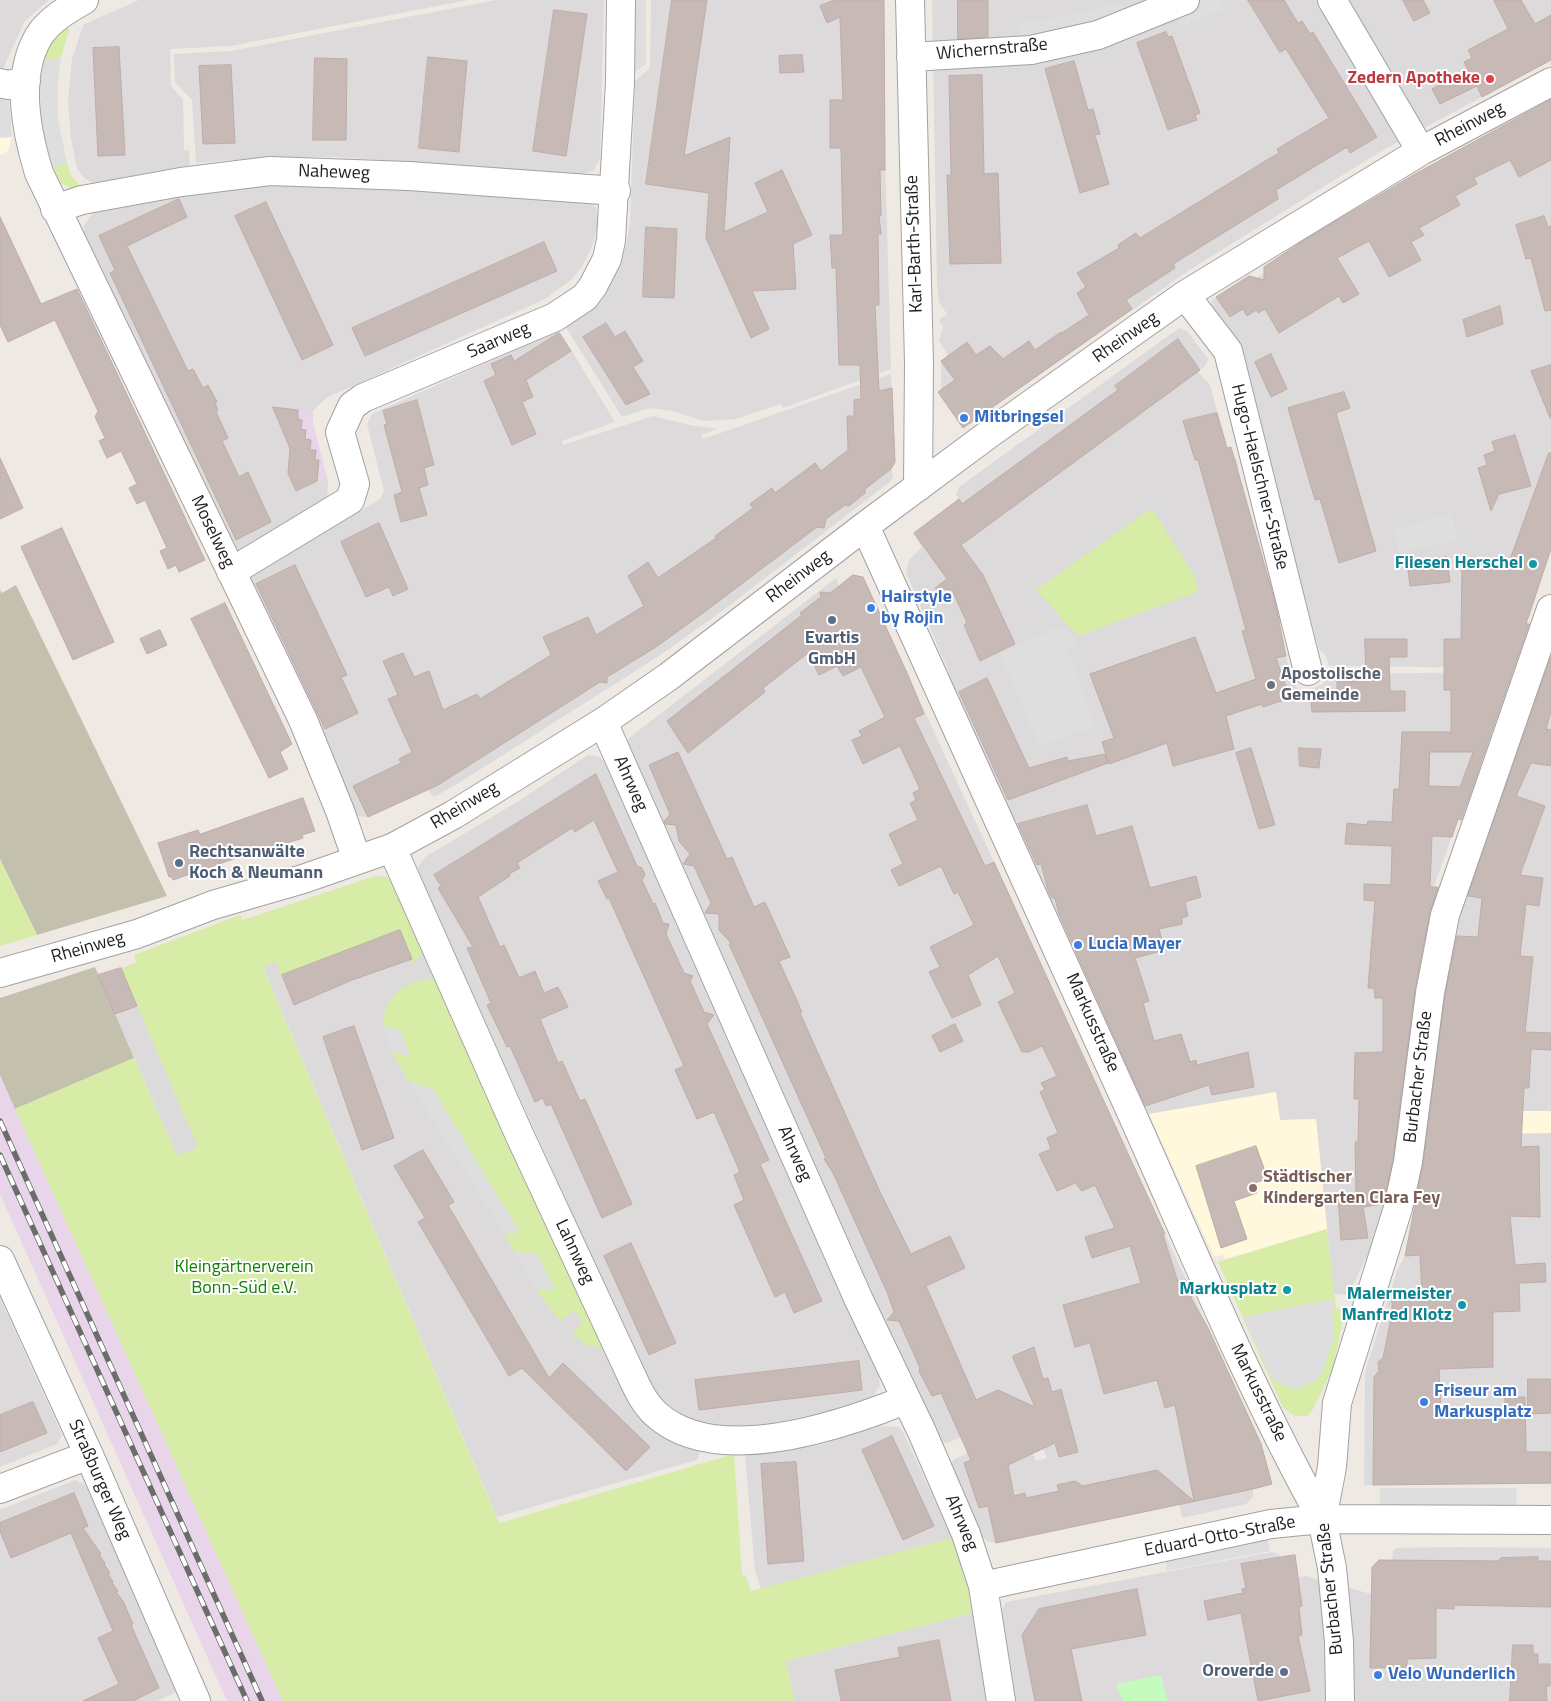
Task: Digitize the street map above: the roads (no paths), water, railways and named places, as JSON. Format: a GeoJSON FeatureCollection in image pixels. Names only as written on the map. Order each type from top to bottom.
{"type":"FeatureCollection","features":[{"type":"Feature","properties":{"kind":"street","name":"Moselweg"},"geometry":{"type":"LineString","coordinates":[[84,0],[54,19],[40,35],[29,65],[13,82],[26,116],[38,173],[303,720],[340,811],[357,860]]}},
{"type":"Feature","properties":{"kind":"street","name":"Saarweg"},"geometry":{"type":"LineString","coordinates":[[231,572],[350,500],[355,484],[340,432],[352,406],[364,398],[555,318],[584,297],[600,275],[612,240],[616,191],[621,0]]}},
{"type":"Feature","properties":{"kind":"street","name":"Karl-Barth-Straße"},"geometry":{"type":"LineString","coordinates":[[910,0],[919,363],[918,487]]}},
{"type":"Feature","properties":{"kind":"street","name":"Wichernstraße"},"geometry":{"type":"LineString","coordinates":[[911,57],[1031,50],[1098,35],[1185,0]]}},
{"type":"Feature","properties":{"kind":"street"},"geometry":{"type":"LineString","coordinates":[[1332,0],[1421,151]]}},
{"type":"Feature","properties":{"kind":"street","name":"Rheinweg"},"geometry":{"type":"LineString","coordinates":[[0,973],[137,934],[213,905],[303,880],[392,848],[461,810],[603,722],[668,677],[865,526],[1185,296],[1421,151],[1551,82]]}},
{"type":"Feature","properties":{"kind":"street","name":"Naheweg"},"geometry":{"type":"LineString","coordinates":[[55,209],[82,200],[181,182],[270,171],[409,176],[616,191]]}},
{"type":"Feature","properties":{"kind":"street","name":"Hugo-Haelschner-Straße"},"geometry":{"type":"LineString","coordinates":[[1185,296],[1228,351],[1308,671]]}},
{"type":"Feature","properties":{"kind":"street","name":"Markusstraße"},"geometry":{"type":"LineString","coordinates":[[865,526],[1066,964],[1231,1336],[1297,1474],[1322,1519]]}},
{"type":"Feature","properties":{"kind":"street","name":"Burbacher Straße"},"geometry":{"type":"LineString","coordinates":[[1340,1701],[1339,1642],[1332,1568],[1322,1519],[1332,1467],[1337,1403],[1398,1208],[1409,1153],[1430,992],[1445,915],[1551,609]]}},
{"type":"Feature","properties":{"kind":"street","name":"Ahrweg"},"geometry":{"type":"LineString","coordinates":[[603,722],[966,1534],[983,1586],[1001,1701]]}},
{"type":"Feature","properties":{"kind":"street","name":"Lahnweg"},"geometry":{"type":"LineString","coordinates":[[392,848],[520,1134],[627,1366],[641,1395],[655,1414],[668,1424],[686,1432],[718,1440],[741,1440],[769,1438],[813,1429],[874,1412],[905,1400]]}},
{"type":"Feature","properties":{"kind":"street","name":"Straßburger Weg"},"geometry":{"type":"LineString","coordinates":[[0,1260],[89,1455],[196,1701]]}},
{"type":"Feature","properties":{"kind":"street"},"geometry":{"type":"LineString","coordinates":[[0,1489],[89,1455]]}},
{"type":"Feature","properties":{"kind":"street","name":"Eduard-Otto-Straße"},"geometry":{"type":"LineString","coordinates":[[983,1586],[1271,1524],[1322,1519],[1551,1520]]}},
{"type":"Feature","properties":{"kind":"railway"},"geometry":{"type":"LineString","coordinates":[[0,1121],[262,1701]]}},
{"type":"Feature","properties":{"kind":"railway"},"geometry":{"type":"LineString","coordinates":[[0,1155],[247,1701]]}},
{"type":"Feature","properties":{"kind":"place","name":"Zedern Apotheke"},"geometry":{"type":"Point","coordinates":[1490,79]}},
{"type":"Feature","properties":{"kind":"place","name":"Mitbringsel"},"geometry":{"type":"Point","coordinates":[964,418]}},
{"type":"Feature","properties":{"kind":"place","name":"Fliesen Herschel"},"geometry":{"type":"Point","coordinates":[1533,564]}},
{"type":"Feature","properties":{"kind":"place","name":"Hairstyle by Rojin"},"geometry":{"type":"Point","coordinates":[871,608]}},
{"type":"Feature","properties":{"kind":"place","name":"Evartis GmbH"},"geometry":{"type":"Point","coordinates":[832,620]}},
{"type":"Feature","properties":{"kind":"place","name":"Apostolische Gemeinde"},"geometry":{"type":"Point","coordinates":[1271,685]}},
{"type":"Feature","properties":{"kind":"place","name":"Rechtsanwälte Koch & Neumann"},"geometry":{"type":"Point","coordinates":[179,863]}},
{"type":"Feature","properties":{"kind":"place","name":"Lucia Mayer"},"geometry":{"type":"Point","coordinates":[1078,945]}},
{"type":"Feature","properties":{"kind":"place","name":"Städtischer Kindergarten Clara Fey"},"geometry":{"type":"Point","coordinates":[1253,1188]}},
{"type":"Feature","properties":{"kind":"place","name":"Markusplatz"},"geometry":{"type":"Point","coordinates":[1287,1290]}},
{"type":"Feature","properties":{"kind":"place","name":"Malermeister Manfred Klotz"},"geometry":{"type":"Point","coordinates":[1462,1305]}},
{"type":"Feature","properties":{"kind":"place","name":"Friseur am Markusplatz"},"geometry":{"type":"Point","coordinates":[1424,1402]}},
{"type":"Feature","properties":{"kind":"place","name":"Oroverde"},"geometry":{"type":"Point","coordinates":[1284,1672]}},
{"type":"Feature","properties":{"kind":"place","name":"Velo Wunderlich"},"geometry":{"type":"Point","coordinates":[1378,1675]}},
{"type":"Feature","properties":{"kind":"park label","name":"Kleingärtnerverein Bonn-Süd e.V."},"geometry":{"type":"Point","coordinates":[244,1278]}}]}
